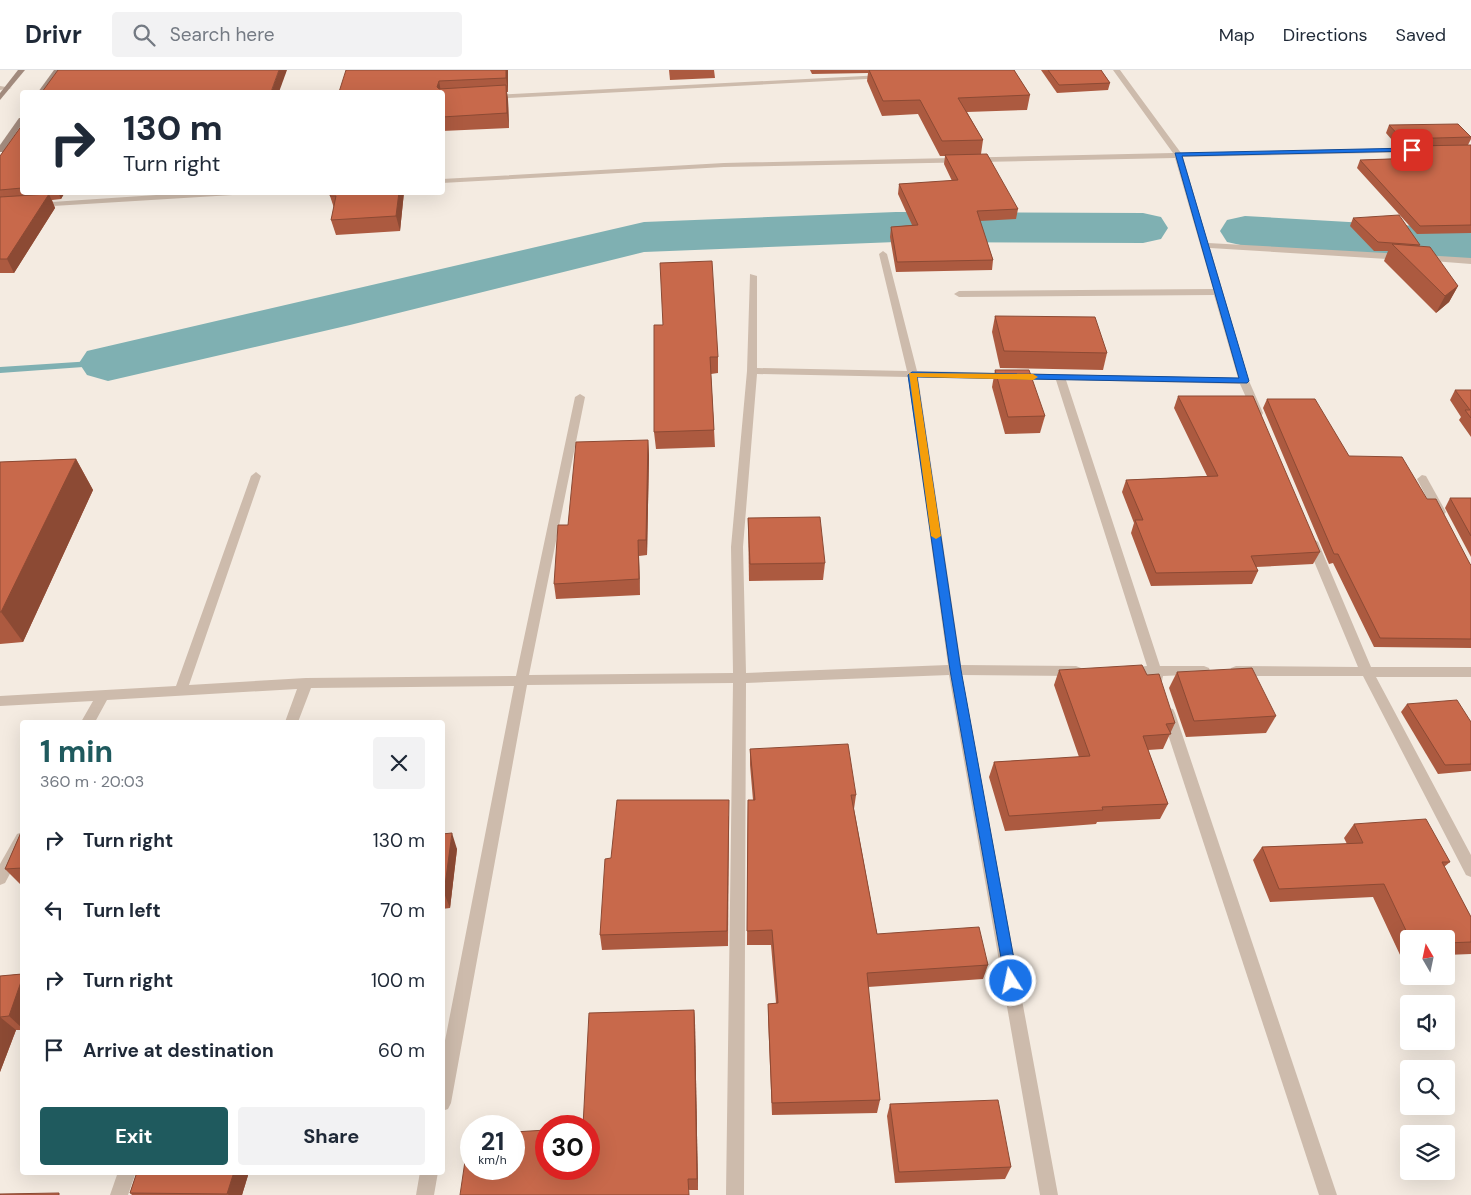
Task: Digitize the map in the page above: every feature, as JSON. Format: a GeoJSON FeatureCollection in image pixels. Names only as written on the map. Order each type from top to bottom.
{"type":"FeatureCollection","features":[{"type":"Feature","properties":{"kind":"street"},"geometry":{"type":"LineString","coordinates":[[0,98],[22,70]]}},
{"type":"Feature","properties":{"kind":"street"},"geometry":{"type":"LineString","coordinates":[[43,90],[57,70]]}},
{"type":"Feature","properties":{"kind":"street"},"geometry":{"type":"LineString","coordinates":[[1116,70],[1178,154],[1244,381],[1263,426]]}},
{"type":"Feature","properties":{"kind":"street"},"geometry":{"type":"LineString","coordinates":[[482,97],[889,77]]}},
{"type":"Feature","properties":{"kind":"street"},"geometry":{"type":"LineString","coordinates":[[0,88],[8,88]]}},
{"type":"Feature","properties":{"kind":"street"},"geometry":{"type":"LineString","coordinates":[[0,150],[20,124]]}},
{"type":"Feature","properties":{"kind":"street"},"geometry":{"type":"LineString","coordinates":[[445,181],[724,165],[1432,150]]}},
{"type":"Feature","properties":{"kind":"street"},"geometry":{"type":"LineString","coordinates":[[30,206],[202,195]]}},
{"type":"Feature","properties":{"kind":"street"},"geometry":{"type":"LineString","coordinates":[[1203,245],[1471,261]]}},
{"type":"Feature","properties":{"kind":"street"},"geometry":{"type":"LineString","coordinates":[[884,254],[912,375],[956,670],[1049,1195]]}},
{"type":"Feature","properties":{"kind":"street"},"geometry":{"type":"LineString","coordinates":[[735,1195],[740,678],[737,547],[752,371],[753,276]]}},
{"type":"Feature","properties":{"kind":"street"},"geometry":{"type":"LineString","coordinates":[[959,294],[1217,292]]}},
{"type":"Feature","properties":{"kind":"street"},"geometry":{"type":"LineString","coordinates":[[752,371],[1244,381]]}},
{"type":"Feature","properties":{"kind":"street"},"geometry":{"type":"LineString","coordinates":[[1060,378],[1154,671],[1328,1195]]}},
{"type":"Feature","properties":{"kind":"street"},"geometry":{"type":"LineString","coordinates":[[445,1087],[522,680],[580,397]]}},
{"type":"Feature","properties":{"kind":"street"},"geometry":{"type":"LineString","coordinates":[[181,689],[256,476]]}},
{"type":"Feature","properties":{"kind":"street"},"geometry":{"type":"LineString","coordinates":[[1422,479],[1444,521]]}},
{"type":"Feature","properties":{"kind":"street"},"geometry":{"type":"LineString","coordinates":[[1309,535],[1366,670],[1471,870]]}},
{"type":"Feature","properties":{"kind":"street"},"geometry":{"type":"LineString","coordinates":[[0,701],[181,689],[306,684],[740,678],[956,670],[1085,671]]}},
{"type":"Feature","properties":{"kind":"street"},"geometry":{"type":"LineString","coordinates":[[1115,671],[1366,670],[1471,672]]}},
{"type":"Feature","properties":{"kind":"street"},"geometry":{"type":"LineString","coordinates":[[293,720],[306,684]]}},
{"type":"Feature","properties":{"kind":"street"},"geometry":{"type":"LineString","coordinates":[[89,720],[104,694]]}},
{"type":"Feature","properties":{"kind":"street"},"geometry":{"type":"LineString","coordinates":[[0,878],[20,842]]}},
{"type":"Feature","properties":{"kind":"street"},"geometry":{"type":"LineString","coordinates":[[119,1195],[126,1175]]}},
{"type":"Feature","properties":{"kind":"street"},"geometry":{"type":"LineString","coordinates":[[425,1195],[428,1175]]}},
{"type":"Feature","properties":{"kind":"building"},"geometry":{"type":"Polygon","coordinates":[[[58,70],[279,70],[272,90],[43,90],[58,70]]]}},
{"type":"Feature","properties":{"kind":"building"},"geometry":{"type":"Polygon","coordinates":[[[346,70],[506,70],[506,78],[439,81],[437,87],[439,89],[506,85],[507,113],[445,117],[445,90],[340,90],[346,70]]]}},
{"type":"Feature","properties":{"kind":"building"},"geometry":{"type":"Polygon","coordinates":[[[869,70],[1014,70],[1030,95],[958,98],[983,140],[942,141],[920,100],[883,101],[869,70]]]}},
{"type":"Feature","properties":{"kind":"building"},"geometry":{"type":"Polygon","coordinates":[[[1048,70],[1101,70],[1110,83],[1059,85],[1048,70]]]}},
{"type":"Feature","properties":{"kind":"building"},"geometry":{"type":"Polygon","coordinates":[[[1458,124],[1471,137],[1402,139],[1389,125],[1458,124]]]}},
{"type":"Feature","properties":{"kind":"building"},"geometry":{"type":"Polygon","coordinates":[[[20,128],[20,188],[0,190],[0,156],[20,128]]]}},
{"type":"Feature","properties":{"kind":"building"},"geometry":{"type":"Polygon","coordinates":[[[1471,145],[1471,225],[1420,226],[1360,160],[1420,158],[1409,146],[1471,145]]]}},
{"type":"Feature","properties":{"kind":"building"},"geometry":{"type":"Polygon","coordinates":[[[987,154],[1018,209],[977,211],[993,260],[897,262],[891,227],[918,225],[899,184],[958,180],[945,155],[987,154]]]}},
{"type":"Feature","properties":{"kind":"building"},"geometry":{"type":"Polygon","coordinates":[[[48,195],[7,259],[0,259],[0,197],[48,195]]]}},
{"type":"Feature","properties":{"kind":"building"},"geometry":{"type":"Polygon","coordinates":[[[399,195],[396,216],[331,220],[336,196],[330,196],[399,195]]]}},
{"type":"Feature","properties":{"kind":"building"},"geometry":{"type":"Polygon","coordinates":[[[1399,215],[1420,245],[1378,242],[1353,218],[1399,215]]]}},
{"type":"Feature","properties":{"kind":"building"},"geometry":{"type":"Polygon","coordinates":[[[1392,244],[1430,247],[1458,286],[1445,296],[1392,244]]]}},
{"type":"Feature","properties":{"kind":"building"},"geometry":{"type":"Polygon","coordinates":[[[712,261],[718,357],[710,357],[714,430],[654,432],[654,325],[663,325],[660,263],[712,261]]]}},
{"type":"Feature","properties":{"kind":"building"},"geometry":{"type":"Polygon","coordinates":[[[995,316],[1095,317],[1107,353],[1004,351],[995,316]]]}},
{"type":"Feature","properties":{"kind":"building"},"geometry":{"type":"Polygon","coordinates":[[[995,370],[1029,370],[1045,416],[1008,417],[995,370]]]}},
{"type":"Feature","properties":{"kind":"building"},"geometry":{"type":"Polygon","coordinates":[[[1455,390],[1471,390],[1471,418],[1465,410],[1470,410],[1455,390]]]}},
{"type":"Feature","properties":{"kind":"building"},"geometry":{"type":"Polygon","coordinates":[[[1178,396],[1253,396],[1320,552],[1251,556],[1258,571],[1156,573],[1135,520],[1143,520],[1126,480],[1218,476],[1178,396]]]}},
{"type":"Feature","properties":{"kind":"building"},"geometry":{"type":"Polygon","coordinates":[[[1267,399],[1315,399],[1349,456],[1402,457],[1427,499],[1436,499],[1471,565],[1471,639],[1380,638],[1338,554],[1334,554],[1267,399]]]}},
{"type":"Feature","properties":{"kind":"building"},"geometry":{"type":"Polygon","coordinates":[[[648,440],[646,540],[638,540],[639,579],[554,584],[558,525],[568,525],[576,442],[648,440]]]}},
{"type":"Feature","properties":{"kind":"building"},"geometry":{"type":"Polygon","coordinates":[[[76,459],[1,612],[0,612],[0,462],[76,459]]]}},
{"type":"Feature","properties":{"kind":"building"},"geometry":{"type":"Polygon","coordinates":[[[1450,498],[1471,498],[1471,536],[1450,498]]]}},
{"type":"Feature","properties":{"kind":"building"},"geometry":{"type":"Polygon","coordinates":[[[820,517],[825,563],[750,564],[748,518],[820,517]]]}},
{"type":"Feature","properties":{"kind":"building"},"geometry":{"type":"Polygon","coordinates":[[[1142,665],[1147,675],[1159,674],[1175,723],[1166,724],[1171,734],[1143,736],[1168,804],[1102,807],[1103,810],[1009,816],[994,762],[1090,756],[1059,670],[1142,665]]]}},
{"type":"Feature","properties":{"kind":"building"},"geometry":{"type":"Polygon","coordinates":[[[1252,668],[1276,716],[1194,721],[1177,672],[1252,668]]]}},
{"type":"Feature","properties":{"kind":"building"},"geometry":{"type":"Polygon","coordinates":[[[1457,700],[1471,722],[1471,764],[1445,765],[1407,704],[1457,700]]]}},
{"type":"Feature","properties":{"kind":"building"},"geometry":{"type":"Polygon","coordinates":[[[848,744],[856,795],[851,795],[877,934],[979,927],[988,965],[867,973],[880,1100],[772,1103],[768,1004],[778,1003],[772,930],[747,931],[748,800],[755,800],[750,749],[848,744]]]}},
{"type":"Feature","properties":{"kind":"building"},"geometry":{"type":"Polygon","coordinates":[[[617,800],[729,800],[727,931],[600,935],[605,859],[611,858],[617,800]]]}},
{"type":"Feature","properties":{"kind":"building"},"geometry":{"type":"Polygon","coordinates":[[[1426,819],[1450,862],[1442,862],[1471,917],[1471,942],[1455,943],[1455,930],[1406,930],[1384,884],[1279,889],[1262,847],[1363,843],[1354,824],[1426,819]]]}},
{"type":"Feature","properties":{"kind":"building"},"geometry":{"type":"Polygon","coordinates":[[[452,833],[445,886],[445,834],[452,833]]]}},
{"type":"Feature","properties":{"kind":"building"},"geometry":{"type":"Polygon","coordinates":[[[20,835],[20,868],[5,869],[20,835]]]}},
{"type":"Feature","properties":{"kind":"building"},"geometry":{"type":"Polygon","coordinates":[[[20,974],[20,985],[9,1016],[0,1017],[0,976],[20,974]]]}},
{"type":"Feature","properties":{"kind":"building"},"geometry":{"type":"Polygon","coordinates":[[[694,1010],[697,1179],[688,1179],[689,1195],[460,1195],[462,1180],[525,1180],[525,1131],[535,1131],[535,1180],[600,1180],[600,1115],[584,1115],[589,1013],[694,1010]]]}},
{"type":"Feature","properties":{"kind":"building"},"geometry":{"type":"Polygon","coordinates":[[[998,1100],[1011,1167],[899,1172],[890,1104],[998,1100]]]}},
{"type":"Feature","properties":{"kind":"building"},"geometry":{"type":"Polygon","coordinates":[[[136,1175],[233,1175],[227,1194],[130,1193],[136,1175]]]}},
{"type":"Feature","properties":{"kind":"building"},"geometry":{"type":"Polygon","coordinates":[[[59,1193],[59,1195],[0,1195],[0,1194],[59,1193]]]}},
{"type":"Feature","properties":{"kind":"waterway"},"geometry":{"type":"LineString","coordinates":[[108,363],[350,308],[644,237],[896,227],[1143,228]]}},
{"type":"Feature","properties":{"kind":"waterway"},"geometry":{"type":"LineString","coordinates":[[1245,231],[1471,244]]}},
{"type":"Feature","properties":{"kind":"waterway"},"geometry":{"type":"LineString","coordinates":[[0,370],[108,363]]}},
{"type":"Feature","properties":{"kind":"slow traffic"},"geometry":{"type":"LineString","coordinates":[[936,536],[912,375],[1033,377]]}},
{"type":"Feature","properties":{"kind":"route"},"geometry":{"type":"LineString","coordinates":[[1011,981],[956,670],[912,375],[1244,381],[1178,154],[1412,150]]}}]}
